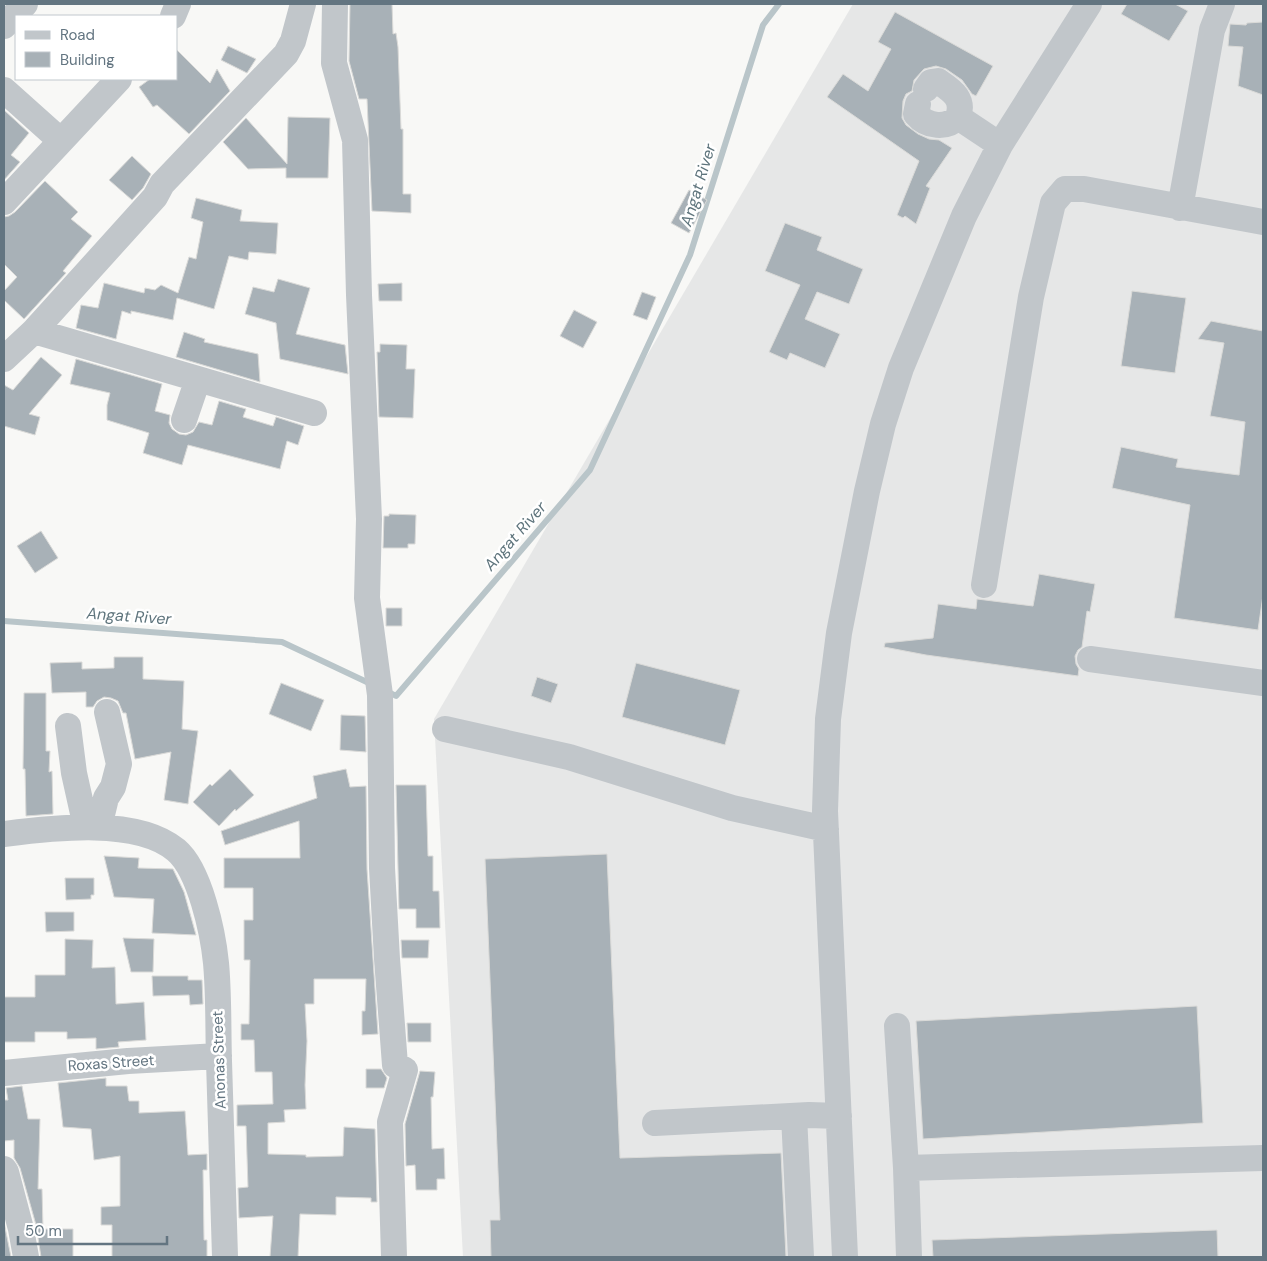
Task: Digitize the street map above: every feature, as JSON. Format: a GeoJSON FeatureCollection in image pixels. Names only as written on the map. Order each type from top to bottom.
{"type":"FeatureCollection","features":[{"type":"Feature","properties":{"kind":"street"},"geometry":{"type":"LineString","coordinates":[[4,26],[25,4]]}},
{"type":"Feature","properties":{"kind":"street"},"geometry":{"type":"LineString","coordinates":[[4,360],[34,331],[155,196],[162,184],[286,54],[293,42],[303,4]]}},
{"type":"Feature","properties":{"kind":"street"},"geometry":{"type":"LineString","coordinates":[[335,4],[334,63],[355,140],[359,295],[369,519],[366,598],[380,695],[382,868],[395,1065],[405,1070],[390,1122],[394,1257]]}},
{"type":"Feature","properties":{"kind":"street"},"geometry":{"type":"LineString","coordinates":[[845,1257],[826,829],[828,719],[839,633],[867,491],[883,424],[902,368],[964,216],[1000,145],[1089,4]]}},
{"type":"Feature","properties":{"kind":"street"},"geometry":{"type":"LineString","coordinates":[[1180,208],[1212,30],[1212,8]]}},
{"type":"Feature","properties":{"kind":"street"},"geometry":{"type":"LineString","coordinates":[[4,202],[117,80]]}},
{"type":"Feature","properties":{"kind":"street"},"geometry":{"type":"LineString","coordinates":[[4,90],[61,141]]}},
{"type":"Feature","properties":{"kind":"street"},"geometry":{"type":"LineString","coordinates":[[922,97],[916,114],[919,117],[931,124],[948,124],[958,117],[1000,145]]}},
{"type":"Feature","properties":{"kind":"street"},"geometry":{"type":"LineString","coordinates":[[984,585],[1031,298],[1053,204],[1065,189],[1084,189],[1263,222]]}},
{"type":"Feature","properties":{"kind":"street"},"geometry":{"type":"LineString","coordinates":[[34,331],[314,413]]}},
{"type":"Feature","properties":{"kind":"street"},"geometry":{"type":"LineString","coordinates":[[184,420],[198,379]]}},
{"type":"Feature","properties":{"kind":"street"},"geometry":{"type":"LineString","coordinates":[[1090,659],[1263,684]]}},
{"type":"Feature","properties":{"kind":"street"},"geometry":{"type":"LineString","coordinates":[[93,827],[112,787],[119,764],[107,712]]}},
{"type":"Feature","properties":{"kind":"street"},"geometry":{"type":"LineString","coordinates":[[68,726],[74,773],[93,827]]}},
{"type":"Feature","properties":{"kind":"street"},"geometry":{"type":"LineString","coordinates":[[445,729],[569,757],[732,808],[826,829]]}},
{"type":"Feature","properties":{"kind":"street","name":"Anonas Street"},"geometry":{"type":"LineString","coordinates":[[4,834],[93,827],[143,834],[163,842],[177,851],[189,867],[200,890],[216,963],[225,1257]]}},
{"type":"Feature","properties":{"kind":"street"},"geometry":{"type":"LineString","coordinates":[[897,1026],[906,1168],[909,1257]]}},
{"type":"Feature","properties":{"kind":"street","name":"Roxas Street"},"geometry":{"type":"LineString","coordinates":[[4,1072],[118,1062],[219,1056]]}},
{"type":"Feature","properties":{"kind":"street"},"geometry":{"type":"LineString","coordinates":[[655,1123],[794,1116],[839,1116]]}},
{"type":"Feature","properties":{"kind":"street"},"geometry":{"type":"LineString","coordinates":[[794,1116],[801,1257]]}},
{"type":"Feature","properties":{"kind":"street"},"geometry":{"type":"LineString","coordinates":[[906,1168],[1263,1158]]}},
{"type":"Feature","properties":{"kind":"street"},"geometry":{"type":"LineString","coordinates":[[4,1169],[21,1229],[26,1257]]}},
{"type":"Feature","properties":{"kind":"shaded area"},"geometry":{"type":"Polygon","coordinates":[[[853,4],[1263,4],[1263,1257],[463,1257],[434,719],[853,4]]]}},
{"type":"Feature","properties":{"kind":"building"},"geometry":{"type":"Polygon","coordinates":[[[350,4],[392,4],[393,34],[396,33],[398,47],[401,129],[403,129],[403,194],[411,194],[411,213],[372,211],[367,99],[359,99],[349,61],[350,4]]]}},
{"type":"Feature","properties":{"kind":"building"},"geometry":{"type":"Polygon","coordinates":[[[1127,4],[1175,4],[1188,11],[1169,41],[1121,14],[1127,4]]]}},
{"type":"Feature","properties":{"kind":"building"},"geometry":{"type":"Polygon","coordinates":[[[895,12],[993,66],[976,96],[972,94],[962,80],[946,69],[936,66],[924,69],[914,80],[912,91],[906,94],[903,101],[902,118],[906,125],[918,134],[929,139],[939,140],[952,148],[926,186],[930,188],[916,224],[905,216],[903,218],[897,215],[919,161],[827,97],[843,74],[868,91],[891,49],[878,42],[895,12]]]}},
{"type":"Feature","properties":{"kind":"building"},"geometry":{"type":"Polygon","coordinates":[[[1263,22],[1263,95],[1238,86],[1243,47],[1228,46],[1230,24],[1246,25],[1247,23],[1263,22]]]}},
{"type":"Feature","properties":{"kind":"building"},"geometry":{"type":"Polygon","coordinates":[[[228,46],[256,59],[247,73],[221,60],[228,46]]]}},
{"type":"Feature","properties":{"kind":"building"},"geometry":{"type":"Polygon","coordinates":[[[178,51],[210,83],[217,69],[230,91],[189,134],[157,105],[153,107],[139,87],[149,80],[178,80],[178,51]]]}},
{"type":"Feature","properties":{"kind":"building"},"geometry":{"type":"Polygon","coordinates":[[[4,110],[29,133],[11,155],[20,162],[4,180],[4,110]]]}},
{"type":"Feature","properties":{"kind":"building"},"geometry":{"type":"Polygon","coordinates":[[[288,117],[330,118],[328,178],[286,178],[286,168],[248,169],[223,142],[246,118],[287,164],[288,117]]]}},
{"type":"Feature","properties":{"kind":"building"},"geometry":{"type":"Polygon","coordinates":[[[132,156],[151,174],[143,188],[132,200],[109,180],[132,156]]]}},
{"type":"Feature","properties":{"kind":"building"},"geometry":{"type":"Polygon","coordinates":[[[45,181],[78,212],[71,219],[92,236],[63,271],[66,273],[24,319],[4,300],[4,291],[17,277],[4,264],[4,217],[15,212],[45,181]]]}},
{"type":"Feature","properties":{"kind":"building"},"geometry":{"type":"Polygon","coordinates":[[[689,190],[707,200],[689,233],[671,223],[689,190]]]}},
{"type":"Feature","properties":{"kind":"building"},"geometry":{"type":"Polygon","coordinates":[[[196,198],[242,210],[240,221],[278,223],[276,254],[249,252],[248,260],[229,256],[214,309],[177,298],[173,320],[131,311],[131,314],[122,311],[116,339],[76,328],[81,305],[98,308],[104,283],[144,293],[145,288],[155,290],[161,285],[178,293],[189,257],[196,259],[203,222],[191,218],[196,198]]]}},
{"type":"Feature","properties":{"kind":"building"},"geometry":{"type":"Polygon","coordinates":[[[785,223],[822,237],[817,250],[863,269],[849,304],[817,292],[805,319],[840,334],[825,368],[790,353],[787,360],[769,352],[800,285],[765,271],[785,223]]]}},
{"type":"Feature","properties":{"kind":"building"},"geometry":{"type":"Polygon","coordinates":[[[278,279],[310,288],[296,334],[345,345],[348,374],[280,359],[276,323],[245,314],[253,287],[274,292],[278,279]]]}},
{"type":"Feature","properties":{"kind":"building"},"geometry":{"type":"Polygon","coordinates":[[[402,283],[402,301],[379,301],[378,284],[402,283]]]}},
{"type":"Feature","properties":{"kind":"building"},"geometry":{"type":"Polygon","coordinates":[[[1132,291],[1186,298],[1175,373],[1121,366],[1132,291]]]}},
{"type":"Feature","properties":{"kind":"building"},"geometry":{"type":"Polygon","coordinates":[[[642,292],[656,297],[647,320],[633,315],[642,292]]]}},
{"type":"Feature","properties":{"kind":"building"},"geometry":{"type":"Polygon","coordinates":[[[574,310],[597,322],[583,348],[560,336],[574,310]]]}},
{"type":"Feature","properties":{"kind":"building"},"geometry":{"type":"Polygon","coordinates":[[[1211,321],[1263,331],[1263,595],[1258,630],[1174,618],[1190,505],[1112,488],[1121,447],[1178,459],[1176,467],[1239,475],[1245,422],[1210,416],[1224,343],[1198,339],[1211,321]]]}},
{"type":"Feature","properties":{"kind":"building"},"geometry":{"type":"Polygon","coordinates":[[[184,332],[205,339],[204,342],[258,354],[260,382],[176,357],[184,332]]]}},
{"type":"Feature","properties":{"kind":"building"},"geometry":{"type":"Polygon","coordinates":[[[380,344],[407,345],[406,369],[415,369],[413,418],[379,417],[377,352],[380,352],[380,344]]]}},
{"type":"Feature","properties":{"kind":"building"},"geometry":{"type":"Polygon","coordinates":[[[41,357],[62,375],[29,414],[40,417],[35,435],[4,426],[4,385],[13,390],[41,357]]]}},
{"type":"Feature","properties":{"kind":"building"},"geometry":{"type":"Polygon","coordinates":[[[76,359],[162,384],[155,411],[170,415],[169,423],[172,429],[179,434],[186,435],[193,432],[199,422],[212,425],[219,401],[246,409],[243,417],[273,426],[276,417],[304,426],[298,445],[287,441],[280,469],[188,445],[182,465],[143,453],[149,433],[107,420],[107,405],[110,393],[70,384],[76,359]]]}},
{"type":"Feature","properties":{"kind":"building"},"geometry":{"type":"Polygon","coordinates":[[[389,514],[416,515],[415,544],[408,544],[408,548],[383,548],[384,516],[389,516],[389,514]]]}},
{"type":"Feature","properties":{"kind":"building"},"geometry":{"type":"Polygon","coordinates":[[[41,531],[58,558],[35,573],[17,546],[41,531]]]}},
{"type":"Feature","properties":{"kind":"building"},"geometry":{"type":"Polygon","coordinates":[[[1039,574],[1095,584],[1090,612],[1087,611],[1082,647],[1075,656],[1079,669],[1078,676],[926,655],[884,647],[885,643],[933,638],[938,604],[976,609],[977,599],[1033,606],[1039,574]]]}},
{"type":"Feature","properties":{"kind":"building"},"geometry":{"type":"Polygon","coordinates":[[[386,608],[402,608],[402,626],[386,626],[386,608]]]}},
{"type":"Feature","properties":{"kind":"building"},"geometry":{"type":"Polygon","coordinates":[[[114,657],[143,657],[143,679],[184,681],[182,729],[198,731],[188,804],[164,800],[171,752],[135,759],[126,713],[123,713],[118,701],[104,697],[97,701],[93,707],[86,707],[86,692],[52,693],[50,663],[82,662],[82,669],[114,668],[114,657]]]}},
{"type":"Feature","properties":{"kind":"building"},"geometry":{"type":"Polygon","coordinates":[[[636,663],[740,690],[725,745],[622,717],[636,663]]]}},
{"type":"Feature","properties":{"kind":"building"},"geometry":{"type":"Polygon","coordinates":[[[537,677],[558,684],[551,703],[531,696],[537,677]]]}},
{"type":"Feature","properties":{"kind":"building"},"geometry":{"type":"Polygon","coordinates":[[[281,683],[324,700],[311,731],[269,714],[281,683]]]}},
{"type":"Feature","properties":{"kind":"building"},"geometry":{"type":"Polygon","coordinates":[[[24,693],[46,693],[46,751],[50,751],[49,772],[52,771],[53,814],[26,816],[25,769],[23,769],[24,693]]]}},
{"type":"Feature","properties":{"kind":"building"},"geometry":{"type":"Polygon","coordinates":[[[341,715],[365,716],[366,752],[340,750],[341,715]]]}},
{"type":"Feature","properties":{"kind":"building"},"geometry":{"type":"Polygon","coordinates":[[[230,769],[254,795],[236,811],[235,809],[219,826],[193,802],[210,784],[212,786],[230,769]]]}},
{"type":"Feature","properties":{"kind":"building"},"geometry":{"type":"Polygon","coordinates":[[[346,769],[350,787],[366,786],[367,869],[378,1034],[362,1035],[362,1011],[365,1011],[366,979],[314,979],[314,1004],[305,1004],[307,1041],[306,1109],[284,1110],[285,1122],[268,1123],[268,1154],[306,1155],[306,1157],[343,1156],[344,1127],[375,1129],[377,1202],[371,1202],[371,1198],[336,1197],[336,1215],[300,1214],[298,1257],[270,1257],[273,1216],[239,1218],[238,1188],[248,1187],[246,1126],[237,1126],[237,1105],[273,1104],[272,1072],[255,1072],[254,1040],[241,1040],[241,1024],[249,1024],[250,960],[244,960],[244,920],[253,920],[253,888],[224,888],[224,858],[300,858],[299,821],[225,845],[221,831],[317,798],[313,776],[346,769]]]}},
{"type":"Feature","properties":{"kind":"building"},"geometry":{"type":"Polygon","coordinates":[[[396,785],[426,785],[428,856],[433,856],[433,891],[439,891],[440,928],[416,928],[416,909],[399,909],[396,785]]]}},
{"type":"Feature","properties":{"kind":"building"},"geometry":{"type":"Polygon","coordinates":[[[607,854],[620,1158],[781,1153],[786,1257],[491,1257],[490,1220],[500,1220],[485,859],[607,854]]]}},
{"type":"Feature","properties":{"kind":"building"},"geometry":{"type":"Polygon","coordinates":[[[104,856],[139,858],[138,868],[173,869],[184,892],[196,935],[152,933],[154,899],[114,897],[104,856]]]}},
{"type":"Feature","properties":{"kind":"building"},"geometry":{"type":"Polygon","coordinates":[[[65,878],[94,878],[94,895],[91,895],[91,899],[66,900],[65,878]]]}},
{"type":"Feature","properties":{"kind":"building"},"geometry":{"type":"Polygon","coordinates":[[[45,912],[74,912],[74,931],[46,932],[45,912]]]}},
{"type":"Feature","properties":{"kind":"building"},"geometry":{"type":"Polygon","coordinates":[[[123,938],[154,939],[153,972],[131,972],[123,938]]]}},
{"type":"Feature","properties":{"kind":"building"},"geometry":{"type":"Polygon","coordinates":[[[65,939],[93,940],[92,968],[115,967],[116,1004],[144,1002],[146,1040],[118,1042],[119,1047],[96,1049],[96,1038],[67,1039],[67,1032],[35,1032],[35,1042],[4,1042],[4,997],[35,997],[35,975],[65,975],[65,939]]]}},
{"type":"Feature","properties":{"kind":"building"},"geometry":{"type":"Polygon","coordinates":[[[401,940],[429,940],[428,958],[402,958],[401,940]]]}},
{"type":"Feature","properties":{"kind":"building"},"geometry":{"type":"Polygon","coordinates":[[[152,976],[188,976],[188,980],[202,980],[203,1004],[190,1005],[189,995],[153,996],[152,976]]]}},
{"type":"Feature","properties":{"kind":"building"},"geometry":{"type":"Polygon","coordinates":[[[1197,1006],[1203,1123],[923,1139],[916,1021],[1197,1006]]]}},
{"type":"Feature","properties":{"kind":"building"},"geometry":{"type":"Polygon","coordinates":[[[407,1023],[431,1023],[431,1042],[408,1042],[407,1023]]]}},
{"type":"Feature","properties":{"kind":"building"},"geometry":{"type":"Polygon","coordinates":[[[366,1069],[381,1069],[387,1078],[384,1088],[366,1088],[366,1069]]]}},
{"type":"Feature","properties":{"kind":"building"},"geometry":{"type":"Polygon","coordinates":[[[420,1071],[435,1072],[433,1097],[431,1097],[432,1149],[444,1148],[445,1179],[437,1179],[437,1190],[416,1190],[415,1165],[406,1166],[405,1124],[420,1071]]]}},
{"type":"Feature","properties":{"kind":"building"},"geometry":{"type":"Polygon","coordinates":[[[106,1078],[106,1086],[127,1086],[129,1101],[139,1101],[139,1113],[185,1111],[188,1155],[207,1154],[207,1170],[203,1170],[204,1240],[207,1240],[207,1257],[112,1257],[112,1225],[101,1225],[101,1207],[120,1206],[120,1156],[94,1160],[91,1129],[63,1127],[58,1083],[106,1078]]]}},
{"type":"Feature","properties":{"kind":"building"},"geometry":{"type":"Polygon","coordinates":[[[22,1086],[28,1119],[40,1119],[38,1189],[42,1189],[43,1229],[73,1229],[73,1257],[41,1257],[36,1225],[20,1168],[14,1158],[14,1140],[4,1141],[4,1100],[8,1100],[6,1088],[22,1086]]]}},
{"type":"Feature","properties":{"kind":"building"},"geometry":{"type":"Polygon","coordinates":[[[4,1222],[11,1257],[4,1257],[4,1222]]]}},
{"type":"Feature","properties":{"kind":"building"},"geometry":{"type":"Polygon","coordinates":[[[1217,1230],[1218,1257],[933,1257],[932,1240],[1217,1230]]]}},
{"type":"Feature","properties":{"kind":"waterway","name":"Angat River"},"geometry":{"type":"LineString","coordinates":[[387,691],[396,696],[590,470],[690,255],[763,25],[779,4]]}},
{"type":"Feature","properties":{"kind":"waterway","name":"Angat River"},"geometry":{"type":"LineString","coordinates":[[4,621],[282,642],[371,684]]}}]}
